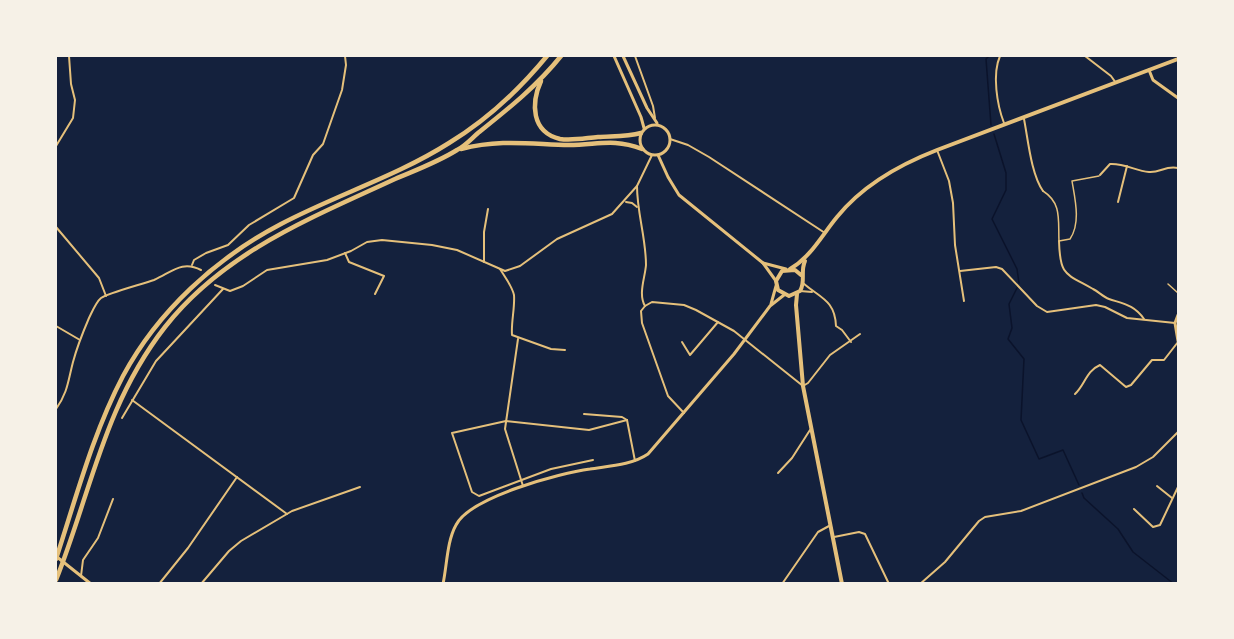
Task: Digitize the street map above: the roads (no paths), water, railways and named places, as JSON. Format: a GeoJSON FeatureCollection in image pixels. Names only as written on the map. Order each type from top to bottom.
{"type":"FeatureCollection","features":[{"type":"Feature","properties":{"kind":"highway"},"geometry":{"type":"LineString","coordinates":[[56,558],[95,440],[124,375],[154,329],[188,290],[220,263],[281,224],[448,144],[498,108],[547,56]]}},
{"type":"Feature","properties":{"kind":"highway"},"geometry":{"type":"LineString","coordinates":[[459,150],[504,114],[542,78],[561,56]]}},
{"type":"Feature","properties":{"kind":"highway"},"geometry":{"type":"LineString","coordinates":[[542,78],[535,97],[534,109],[538,122],[554,136],[567,140],[642,131]]}},
{"type":"Feature","properties":{"kind":"highway"},"geometry":{"type":"LineString","coordinates":[[56,580],[116,408],[129,379],[180,309],[224,269],[285,230],[459,150],[479,144],[504,142],[572,145],[612,142],[626,143],[642,149]]}},
{"type":"Feature","properties":{"kind":"main road"},"geometry":{"type":"LineString","coordinates":[[614,56],[641,117],[640,143],[642,149],[652,155],[658,155],[667,149],[670,139],[666,129],[658,125],[651,125],[642,131]]}},
{"type":"Feature","properties":{"kind":"main road"},"geometry":{"type":"LineString","coordinates":[[623,56],[647,108],[658,125]]}},
{"type":"Feature","properties":{"kind":"main road"},"geometry":{"type":"LineString","coordinates":[[443,584],[453,534],[457,523],[470,508],[562,473],[635,461],[648,454],[770,306],[779,274],[805,259],[850,203],[867,189],[902,165],[937,150],[1179,59]]}},
{"type":"Feature","properties":{"kind":"main road"},"geometry":{"type":"LineString","coordinates":[[1149,70],[1153,81],[1179,98]]}},
{"type":"Feature","properties":{"kind":"main road"},"geometry":{"type":"LineString","coordinates":[[658,155],[679,195],[764,263],[776,284],[796,305]]}},
{"type":"Feature","properties":{"kind":"main road"},"geometry":{"type":"LineString","coordinates":[[801,276],[805,259]]}},
{"type":"Feature","properties":{"kind":"main road"},"geometry":{"type":"LineString","coordinates":[[764,263],[795,270],[801,276],[803,283],[796,305],[803,386],[842,584]]}},
{"type":"Feature","properties":{"kind":"main road"},"geometry":{"type":"LineString","coordinates":[[770,306],[799,292]]}},
{"type":"Feature","properties":{"kind":"main road"},"geometry":{"type":"LineString","coordinates":[[1179,315],[1175,323],[1179,341]]}},
{"type":"Feature","properties":{"kind":"main road"},"geometry":{"type":"LineString","coordinates":[[56,558],[81,576],[85,582],[91,584]]}},
{"type":"Feature","properties":{"kind":"street"},"geometry":{"type":"LineString","coordinates":[[56,146],[73,118],[75,100],[71,84],[69,56]]}},
{"type":"Feature","properties":{"kind":"street"},"geometry":{"type":"LineString","coordinates":[[192,265],[194,260],[228,245],[249,225],[294,198],[313,155],[323,144],[342,90],[345,56]]}},
{"type":"Feature","properties":{"kind":"street"},"geometry":{"type":"LineString","coordinates":[[635,56],[653,106],[655,121]]}},
{"type":"Feature","properties":{"kind":"street"},"geometry":{"type":"LineString","coordinates":[[1000,56],[997,87],[1004,124]]}},
{"type":"Feature","properties":{"kind":"street"},"geometry":{"type":"LineString","coordinates":[[1085,56],[1116,82]]}},
{"type":"Feature","properties":{"kind":"street"},"geometry":{"type":"LineString","coordinates":[[1024,117],[1034,166],[1043,191]]}},
{"type":"Feature","properties":{"kind":"street"},"geometry":{"type":"LineString","coordinates":[[670,139],[683,142],[709,157],[825,232]]}},
{"type":"Feature","properties":{"kind":"street"},"geometry":{"type":"LineString","coordinates":[[937,150],[949,181],[953,203],[955,245],[964,301]]}},
{"type":"Feature","properties":{"kind":"street"},"geometry":{"type":"LineString","coordinates":[[215,285],[230,291],[243,286],[267,270],[327,260],[367,242],[382,240],[448,248],[505,271],[520,266],[557,239],[612,214],[637,186],[652,155]]}},
{"type":"Feature","properties":{"kind":"street"},"geometry":{"type":"LineString","coordinates":[[1100,176],[1110,164],[1150,172],[1162,168],[1179,168]]}},
{"type":"Feature","properties":{"kind":"street"},"geometry":{"type":"LineString","coordinates":[[1118,202],[1127,166]]}},
{"type":"Feature","properties":{"kind":"street"},"geometry":{"type":"LineString","coordinates":[[637,186],[637,207],[645,243],[646,266],[641,300],[645,306]]}},
{"type":"Feature","properties":{"kind":"street"},"geometry":{"type":"LineString","coordinates":[[626,201],[632,202],[637,207]]}},
{"type":"Feature","properties":{"kind":"street"},"geometry":{"type":"LineString","coordinates":[[484,262],[484,232],[488,209]]}},
{"type":"Feature","properties":{"kind":"street"},"geometry":{"type":"LineString","coordinates":[[56,227],[99,278],[106,297]]}},
{"type":"Feature","properties":{"kind":"street"},"geometry":{"type":"LineString","coordinates":[[1059,241],[1059,260],[1068,275],[1107,298],[1130,305],[1138,310],[1144,319]]}},
{"type":"Feature","properties":{"kind":"street"},"geometry":{"type":"LineString","coordinates":[[345,253],[349,262],[384,276],[375,294]]}},
{"type":"Feature","properties":{"kind":"street"},"geometry":{"type":"LineString","coordinates":[[56,409],[70,381],[80,340],[92,311],[102,298],[152,281],[181,267],[192,265],[201,270]]}},
{"type":"Feature","properties":{"kind":"street"},"geometry":{"type":"LineString","coordinates":[[960,271],[996,267],[1002,269],[1037,306],[1047,312],[1096,305],[1106,307],[1127,318],[1175,323]]}},
{"type":"Feature","properties":{"kind":"street"},"geometry":{"type":"LineString","coordinates":[[500,269],[514,296],[512,335],[551,349],[565,350]]}},
{"type":"Feature","properties":{"kind":"street"},"geometry":{"type":"LineString","coordinates":[[803,283],[828,302],[833,310],[836,326],[851,342]]}},
{"type":"Feature","properties":{"kind":"street"},"geometry":{"type":"LineString","coordinates":[[122,418],[156,361],[223,289]]}},
{"type":"Feature","properties":{"kind":"street"},"geometry":{"type":"LineString","coordinates":[[799,292],[814,292]]}},
{"type":"Feature","properties":{"kind":"street"},"geometry":{"type":"LineString","coordinates":[[684,413],[668,396],[645,336],[642,311],[652,302],[684,305],[718,322],[745,339],[803,386],[837,348],[851,342],[860,334]]}},
{"type":"Feature","properties":{"kind":"street"},"geometry":{"type":"LineString","coordinates":[[682,342],[690,355],[718,322]]}},
{"type":"Feature","properties":{"kind":"street"},"geometry":{"type":"LineString","coordinates":[[56,326],[80,340]]}},
{"type":"Feature","properties":{"kind":"street"},"geometry":{"type":"LineString","coordinates":[[518,339],[505,429],[523,486]]}},
{"type":"Feature","properties":{"kind":"street"},"geometry":{"type":"LineString","coordinates":[[1075,394],[1093,368],[1100,365],[1126,387],[1131,385],[1152,360],[1164,360],[1179,341]]}},
{"type":"Feature","properties":{"kind":"street"},"geometry":{"type":"LineString","coordinates":[[132,400],[287,514]]}},
{"type":"Feature","properties":{"kind":"street"},"geometry":{"type":"LineString","coordinates":[[584,414],[622,417],[627,420],[635,461]]}},
{"type":"Feature","properties":{"kind":"street"},"geometry":{"type":"LineString","coordinates":[[593,460],[550,468],[479,496],[472,492],[452,433],[506,421],[589,430],[627,420]]}},
{"type":"Feature","properties":{"kind":"street"},"geometry":{"type":"LineString","coordinates":[[778,473],[792,458],[810,429]]}},
{"type":"Feature","properties":{"kind":"street"},"geometry":{"type":"LineString","coordinates":[[920,584],[945,562],[979,521],[985,517],[1021,512],[1136,467],[1153,457],[1179,432]]}},
{"type":"Feature","properties":{"kind":"street"},"geometry":{"type":"LineString","coordinates":[[159,584],[188,548],[238,476]]}},
{"type":"Feature","properties":{"kind":"street"},"geometry":{"type":"LineString","coordinates":[[1157,486],[1172,498]]}},
{"type":"Feature","properties":{"kind":"street"},"geometry":{"type":"LineString","coordinates":[[201,584],[229,551],[241,542],[304,505],[360,487]]}},
{"type":"Feature","properties":{"kind":"street"},"geometry":{"type":"LineString","coordinates":[[1134,509],[1153,527],[1160,525],[1179,487]]}},
{"type":"Feature","properties":{"kind":"street"},"geometry":{"type":"LineString","coordinates":[[81,576],[84,560],[98,538],[113,499]]}},
{"type":"Feature","properties":{"kind":"street"},"geometry":{"type":"LineString","coordinates":[[782,584],[818,532],[830,526]]}},
{"type":"Feature","properties":{"kind":"street"},"geometry":{"type":"LineString","coordinates":[[831,537],[860,532],[865,534],[889,584]]}},
{"type":"Feature","properties":{"kind":"lane"},"geometry":{"type":"LineString","coordinates":[[1043,191],[1053,198],[1057,208],[1059,241],[1070,239],[1074,233],[1076,211],[1072,181],[1100,176]]}},
{"type":"Feature","properties":{"kind":"lane"},"geometry":{"type":"LineString","coordinates":[[1168,284],[1179,293]]}},
{"type":"Feature","properties":{"kind":"waterway"},"geometry":{"type":"LineString","coordinates":[[989,56],[986,59],[991,125]]}},
{"type":"Feature","properties":{"kind":"waterway"},"geometry":{"type":"LineString","coordinates":[[994,134],[1006,173],[1006,190],[992,219],[1017,269],[1019,283]]}},
{"type":"Feature","properties":{"kind":"waterway"},"geometry":{"type":"LineString","coordinates":[[1017,288],[1009,304],[1012,328],[1008,339],[1024,359],[1021,420],[1039,459],[1063,450],[1079,485]]}},
{"type":"Feature","properties":{"kind":"waterway"},"geometry":{"type":"LineString","coordinates":[[1082,493],[1084,498],[1118,529],[1133,552],[1174,584]]}}]}
